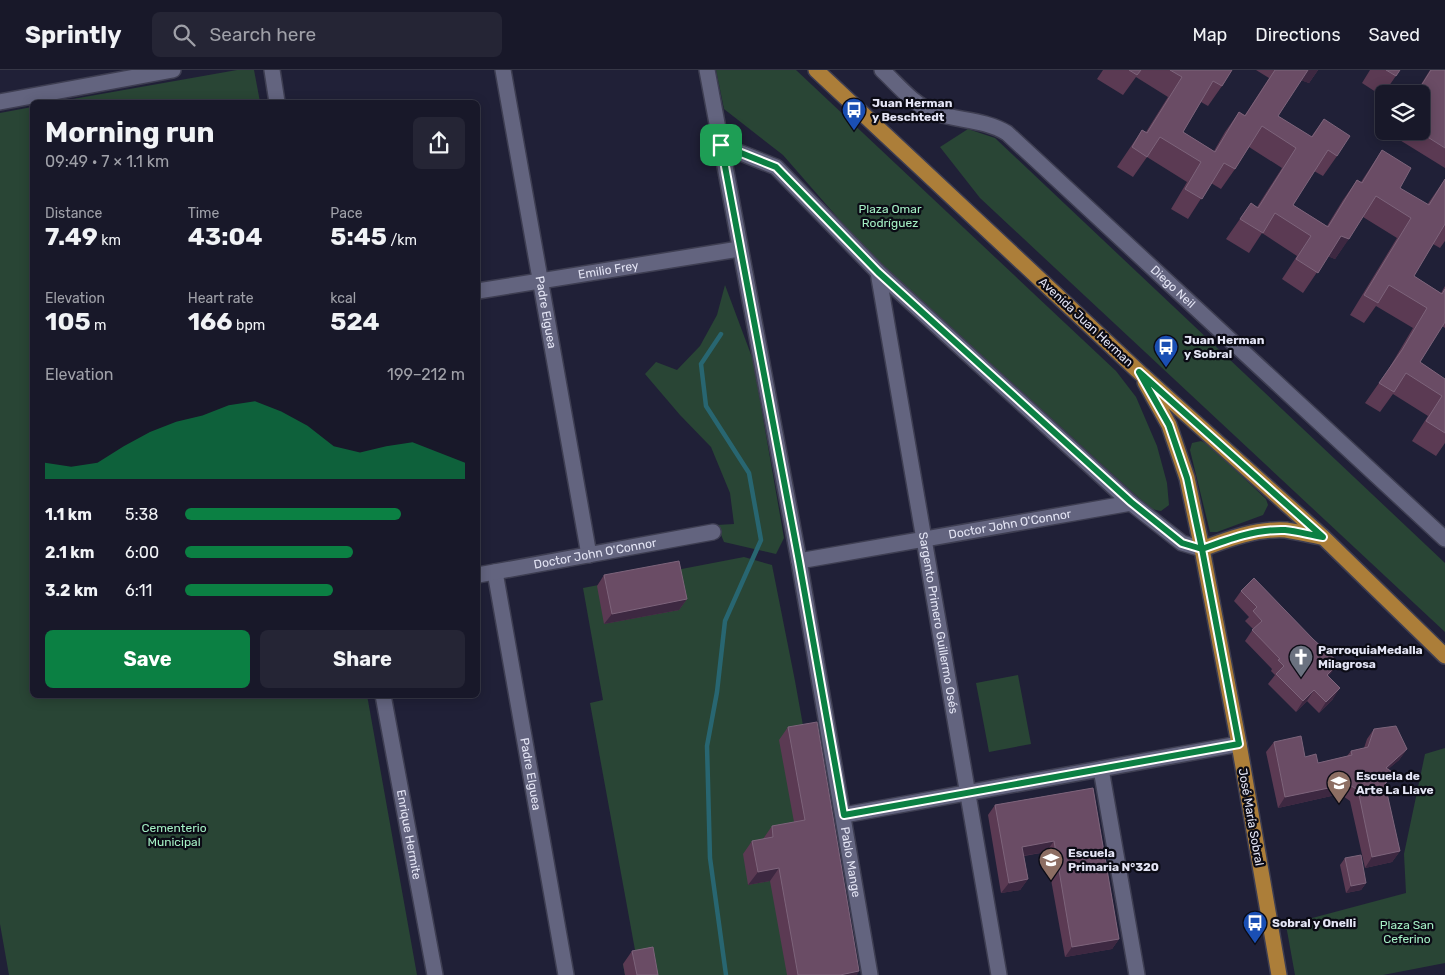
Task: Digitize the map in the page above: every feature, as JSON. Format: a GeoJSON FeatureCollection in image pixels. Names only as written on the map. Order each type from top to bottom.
{"type":"FeatureCollection","features":[{"type":"Feature","properties":{"kind":"main road","name":"Avenida Juan Herman"},"geometry":{"type":"LineString","coordinates":[[816,70],[1139,372],[1323,537],[1445,656]]}},
{"type":"Feature","properties":{"kind":"main road","name":"José María Sobral"},"geometry":{"type":"LineString","coordinates":[[1139,372],[1169,425],[1187,478],[1239,744],[1279,975]]}},
{"type":"Feature","properties":{"kind":"main road"},"geometry":{"type":"LineString","coordinates":[[1202,549],[1255,532],[1285,530],[1323,537]]}},
{"type":"Feature","properties":{"kind":"street"},"geometry":{"type":"LineString","coordinates":[[0,102],[174,70]]}},
{"type":"Feature","properties":{"kind":"street"},"geometry":{"type":"LineString","coordinates":[[272,70],[277,100]]}},
{"type":"Feature","properties":{"kind":"street","name":"Padre Elguea"},"geometry":{"type":"LineString","coordinates":[[503,70],[589,555]]}},
{"type":"Feature","properties":{"kind":"street","name":"Pablo Mange"},"geometry":{"type":"LineString","coordinates":[[706,70],[799,561],[870,975]]}},
{"type":"Feature","properties":{"kind":"street","name":"Diego Neil"},"geometry":{"type":"LineString","coordinates":[[882,70],[921,106],[958,119],[995,126],[1007,133],[1445,538]]}},
{"type":"Feature","properties":{"kind":"street"},"geometry":{"type":"LineString","coordinates":[[721,145],[776,167],[878,272],[1131,502],[1182,543],[1202,549]]}},
{"type":"Feature","properties":{"kind":"street","name":"Emilio Frey"},"geometry":{"type":"LineString","coordinates":[[480,291],[739,249]]}},
{"type":"Feature","properties":{"kind":"street","name":"Sargento Primero Guillermo Osés"},"geometry":{"type":"LineString","coordinates":[[878,272],[999,975]]}},
{"type":"Feature","properties":{"kind":"street","name":"Doctor John O'Connor"},"geometry":{"type":"LineString","coordinates":[[799,561],[1131,502]]}},
{"type":"Feature","properties":{"kind":"street","name":"Doctor John O'Connor"},"geometry":{"type":"LineString","coordinates":[[480,575],[713,532]]}},
{"type":"Feature","properties":{"kind":"street","name":"Padre Elguea"},"geometry":{"type":"LineString","coordinates":[[495,572],[566,975]]}},
{"type":"Feature","properties":{"kind":"street","name":"Enrique Hermite"},"geometry":{"type":"LineString","coordinates":[[384,698],[435,975]]}},
{"type":"Feature","properties":{"kind":"street"},"geometry":{"type":"LineString","coordinates":[[844,815],[1239,744]]}},
{"type":"Feature","properties":{"kind":"street"},"geometry":{"type":"LineString","coordinates":[[1101,769],[1137,975]]}},
{"type":"Feature","properties":{"kind":"green space"},"geometry":{"type":"Polygon","coordinates":[[[237,70],[254,70],[260,100],[67,100],[237,70]]]}},
{"type":"Feature","properties":{"kind":"green space","name":"Plaza Omar Rodríguez"},"geometry":{"type":"Polygon","coordinates":[[[716,70],[796,70],[1116,371],[1136,397],[1157,446],[1167,483],[1169,505],[1161,511],[1151,509],[882,265],[858,241],[783,155],[724,109],[716,70]]]}},
{"type":"Feature","properties":{"kind":"green space","name":"Cementerio Municipal"},"geometry":{"type":"Polygon","coordinates":[[[30,107],[30,698],[368,698],[417,975],[9,975],[0,924],[0,113],[30,107]]]}},
{"type":"Feature","properties":{"kind":"green space"},"geometry":{"type":"Polygon","coordinates":[[[968,129],[995,138],[1445,563],[1445,632],[980,198],[940,147],[968,129]]]}},
{"type":"Feature","properties":{"kind":"green space"},"geometry":{"type":"Polygon","coordinates":[[[725,285],[753,360],[784,538],[776,554],[724,542],[717,525],[734,524],[730,493],[711,447],[680,415],[645,374],[656,362],[677,370],[700,346],[717,315],[725,285]]]}},
{"type":"Feature","properties":{"kind":"green space"},"geometry":{"type":"Polygon","coordinates":[[[1201,441],[1208,444],[1266,499],[1268,505],[1263,515],[1217,532],[1210,532],[1190,450],[1192,443],[1201,441]]]}},
{"type":"Feature","properties":{"kind":"green space"},"geometry":{"type":"Polygon","coordinates":[[[744,557],[772,565],[848,975],[625,975],[623,964],[637,961],[590,703],[603,700],[583,588],[744,557]]]}},
{"type":"Feature","properties":{"kind":"green space"},"geometry":{"type":"Polygon","coordinates":[[[1018,675],[1031,744],[989,752],[976,683],[1018,675]]]}},
{"type":"Feature","properties":{"kind":"green space","name":"Plaza San Ceferino"},"geometry":{"type":"Polygon","coordinates":[[[1445,748],[1445,963],[1383,975],[1295,975],[1286,925],[1406,893],[1404,854],[1425,754],[1445,748]]]}},
{"type":"Feature","properties":{"kind":"building"},"geometry":{"type":"Polygon","coordinates":[[[1129,70],[1141,70],[1137,75],[1129,70]]]}},
{"type":"Feature","properties":{"kind":"building"},"geometry":{"type":"Polygon","coordinates":[[[1170,70],[1232,70],[1222,86],[1213,81],[1183,132],[1215,152],[1239,112],[1245,116],[1275,70],[1308,70],[1278,116],[1312,137],[1324,119],[1350,136],[1337,156],[1328,150],[1293,205],[1328,227],[1357,180],[1362,183],[1382,150],[1411,168],[1400,188],[1429,205],[1445,179],[1445,224],[1414,276],[1442,294],[1445,289],[1445,322],[1420,362],[1445,379],[1445,433],[1426,421],[1442,396],[1406,373],[1394,392],[1379,383],[1402,350],[1427,308],[1389,285],[1378,303],[1364,295],[1411,218],[1376,196],[1349,239],[1341,236],[1318,273],[1296,259],[1311,236],[1275,213],[1263,233],[1240,219],[1251,203],[1258,208],[1296,148],[1262,126],[1235,169],[1224,163],[1202,199],[1185,189],[1201,162],[1160,137],[1147,157],[1132,147],[1142,130],[1147,133],[1182,77],[1170,70]]]}},
{"type":"Feature","properties":{"kind":"building"},"geometry":{"type":"Polygon","coordinates":[[[1386,70],[1400,70],[1396,76],[1386,70]]]}},
{"type":"Feature","properties":{"kind":"building"},"geometry":{"type":"Polygon","coordinates":[[[1431,70],[1445,70],[1445,148],[1430,139],[1430,85],[1422,85],[1431,70]]]}},
{"type":"Feature","properties":{"kind":"building"},"geometry":{"type":"Polygon","coordinates":[[[679,561],[687,599],[612,614],[604,575],[679,561]]]}},
{"type":"Feature","properties":{"kind":"building"},"geometry":{"type":"Polygon","coordinates":[[[1254,578],[1339,663],[1327,675],[1340,688],[1326,702],[1314,690],[1303,701],[1276,674],[1284,666],[1278,660],[1280,659],[1252,630],[1262,621],[1253,611],[1257,607],[1241,591],[1254,578]]]}},
{"type":"Feature","properties":{"kind":"building"},"geometry":{"type":"Polygon","coordinates":[[[817,722],[859,971],[840,975],[798,975],[779,868],[758,872],[752,841],[773,837],[772,826],[805,820],[788,727],[817,722]]]}},
{"type":"Feature","properties":{"kind":"building"},"geometry":{"type":"Polygon","coordinates":[[[1396,726],[1407,749],[1386,768],[1394,773],[1385,784],[1400,851],[1372,857],[1358,790],[1348,784],[1285,797],[1274,742],[1301,736],[1305,757],[1316,754],[1318,763],[1352,755],[1351,751],[1368,747],[1374,729],[1396,726]]]}},
{"type":"Feature","properties":{"kind":"building","name":"Escuela Primaria N°320"},"geometry":{"type":"Polygon","coordinates":[[[1093,788],[1119,939],[1072,947],[1054,841],[1022,847],[1028,879],[1009,883],[995,805],[1093,788]]]}},
{"type":"Feature","properties":{"kind":"building"},"geometry":{"type":"Polygon","coordinates":[[[1361,855],[1366,883],[1351,886],[1345,858],[1361,855]]]}},
{"type":"Feature","properties":{"kind":"building"},"geometry":{"type":"Polygon","coordinates":[[[653,947],[658,975],[637,975],[632,951],[653,947]]]}},
{"type":"Feature","properties":{"kind":"waterway"},"geometry":{"type":"LineString","coordinates":[[721,334],[701,364],[706,406],[749,473],[761,540],[725,621],[717,692],[707,746],[710,858],[726,975]]}},
{"type":"Feature","properties":{"kind":"place","name":"Juan Herman y Beschtedt"},"geometry":{"type":"Point","coordinates":[854,131]}},
{"type":"Feature","properties":{"kind":"place","name":"Juan Herman y Sobral"},"geometry":{"type":"Point","coordinates":[1166,368]}},
{"type":"Feature","properties":{"kind":"place","name":"ParroquiaMedalla Milagrosa"},"geometry":{"type":"Point","coordinates":[1301,678]}},
{"type":"Feature","properties":{"kind":"place","name":"Escuela de Arte La Llave"},"geometry":{"type":"Point","coordinates":[1339,804]}},
{"type":"Feature","properties":{"kind":"place","name":"Escuela Primaria N°320"},"geometry":{"type":"Point","coordinates":[1051,881]}},
{"type":"Feature","properties":{"kind":"place","name":"Sobral y Onelli"},"geometry":{"type":"Point","coordinates":[1255,944]}},
{"type":"Feature","properties":{"kind":"route"},"geometry":{"type":"LineString","coordinates":[[721,145],[776,167],[878,272],[1131,502],[1182,543],[1202,549],[1187,478],[1169,425],[1139,372],[1323,537],[1285,530],[1255,532],[1202,549],[1239,744],[844,815],[799,561],[721,145]]}}]}
